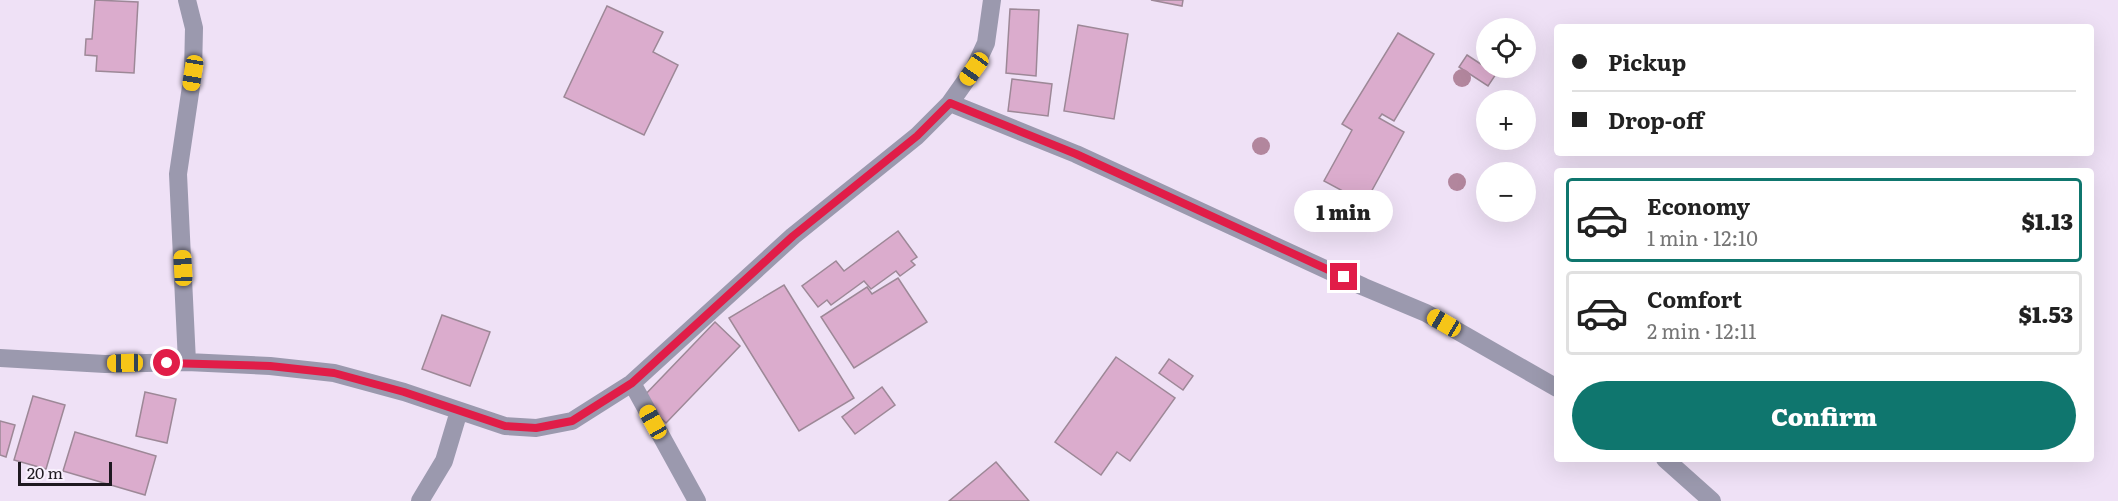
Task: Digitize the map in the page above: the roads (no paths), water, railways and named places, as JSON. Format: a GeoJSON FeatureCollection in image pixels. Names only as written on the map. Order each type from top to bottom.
{"type":"FeatureCollection","features":[{"type":"Feature","properties":{"kind":"street"},"geometry":{"type":"LineString","coordinates":[[187,0],[194,28],[193,73],[178,174],[187,362]]}},
{"type":"Feature","properties":{"kind":"street"},"geometry":{"type":"LineString","coordinates":[[0,358],[105,364],[187,362],[270,366],[334,373],[404,392],[505,426],[536,428],[572,421],[632,383],[793,236],[917,136],[950,103],[974,69],[986,44],[992,0]]}},
{"type":"Feature","properties":{"kind":"street"},"geometry":{"type":"LineString","coordinates":[[950,103],[1076,154],[1426,313],[1554,386]]}},
{"type":"Feature","properties":{"kind":"street"},"geometry":{"type":"LineString","coordinates":[[632,383],[697,501]]}},
{"type":"Feature","properties":{"kind":"street"},"geometry":{"type":"LineString","coordinates":[[420,501],[444,461],[459,411]]}},
{"type":"Feature","properties":{"kind":"street"},"geometry":{"type":"LineString","coordinates":[[1668,462],[1712,501]]}}]}
